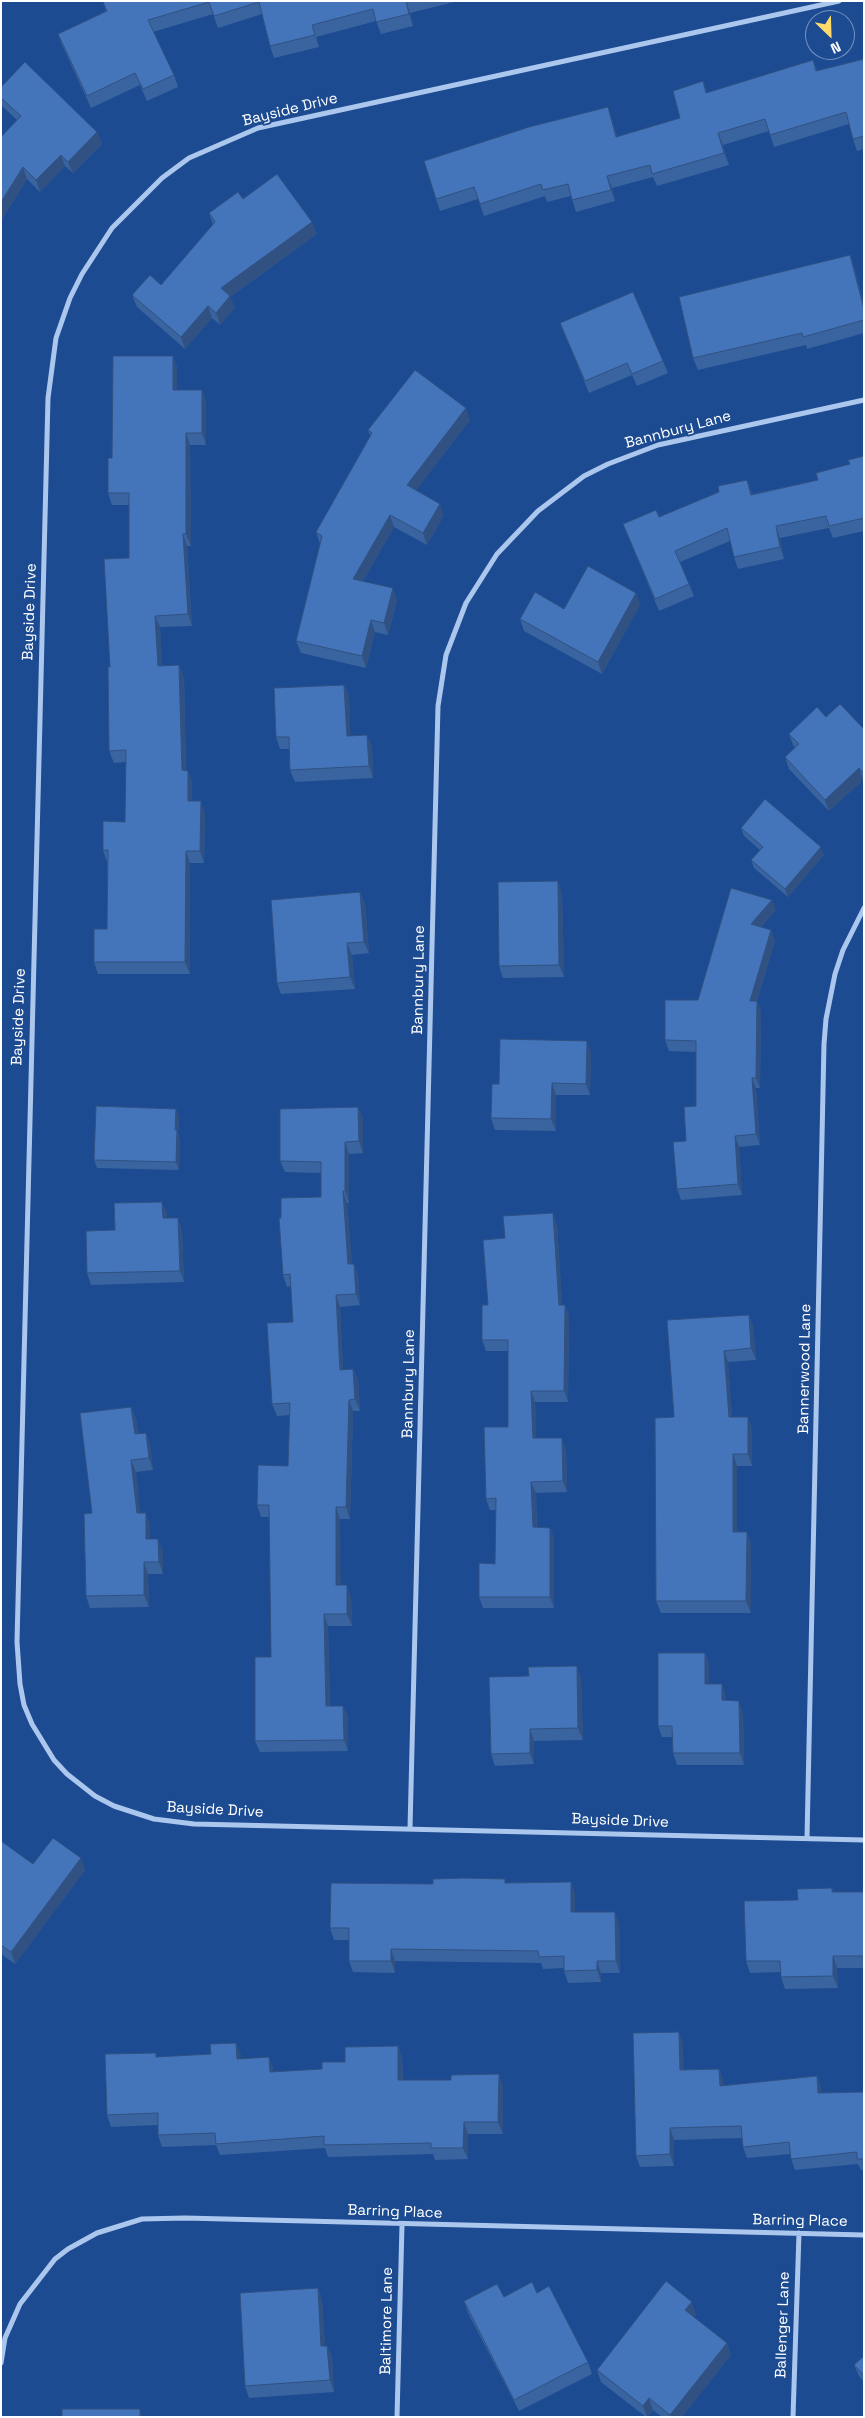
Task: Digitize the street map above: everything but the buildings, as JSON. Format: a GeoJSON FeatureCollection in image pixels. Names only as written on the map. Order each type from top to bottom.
{"type":"FeatureCollection","features":[{"type":"Feature","properties":{"kind":"street","name":"Bayside Drive"},"geometry":{"type":"LineString","coordinates":[[839,1],[258,128],[223,141],[189,158],[162,178],[112,228],[82,274],[70,298],[56,338],[48,408],[30,1056],[17,1642],[20,1684],[24,1704],[42,1743],[67,1774],[95,1796],[135,1814],[194,1824],[864,1840]]}},
{"type":"Feature","properties":{"kind":"street","name":"Bannbury Lane"},"geometry":{"type":"LineString","coordinates":[[410,1828],[438,706],[446,655],[466,603],[497,554],[538,511],[584,476],[608,464],[658,445],[864,400]]}},
{"type":"Feature","properties":{"kind":"street","name":"Bannerwood Lane"},"geometry":{"type":"LineString","coordinates":[[807,1838],[824,1044],[826,1019],[835,974],[843,950],[864,908]]}},
{"type":"Feature","properties":{"kind":"street","name":"Barring Place"},"geometry":{"type":"LineString","coordinates":[[1,2363],[11,2322],[20,2304],[42,2274],[68,2249],[82,2240],[111,2228],[142,2220],[161,2218],[864,2235]]}},
{"type":"Feature","properties":{"kind":"street","name":"Baltimore Lane"},"geometry":{"type":"LineString","coordinates":[[397,2417],[402,2225]]}},
{"type":"Feature","properties":{"kind":"street","name":"Ballenger Lane"},"geometry":{"type":"LineString","coordinates":[[793,2417],[799,2233]]}}]}
